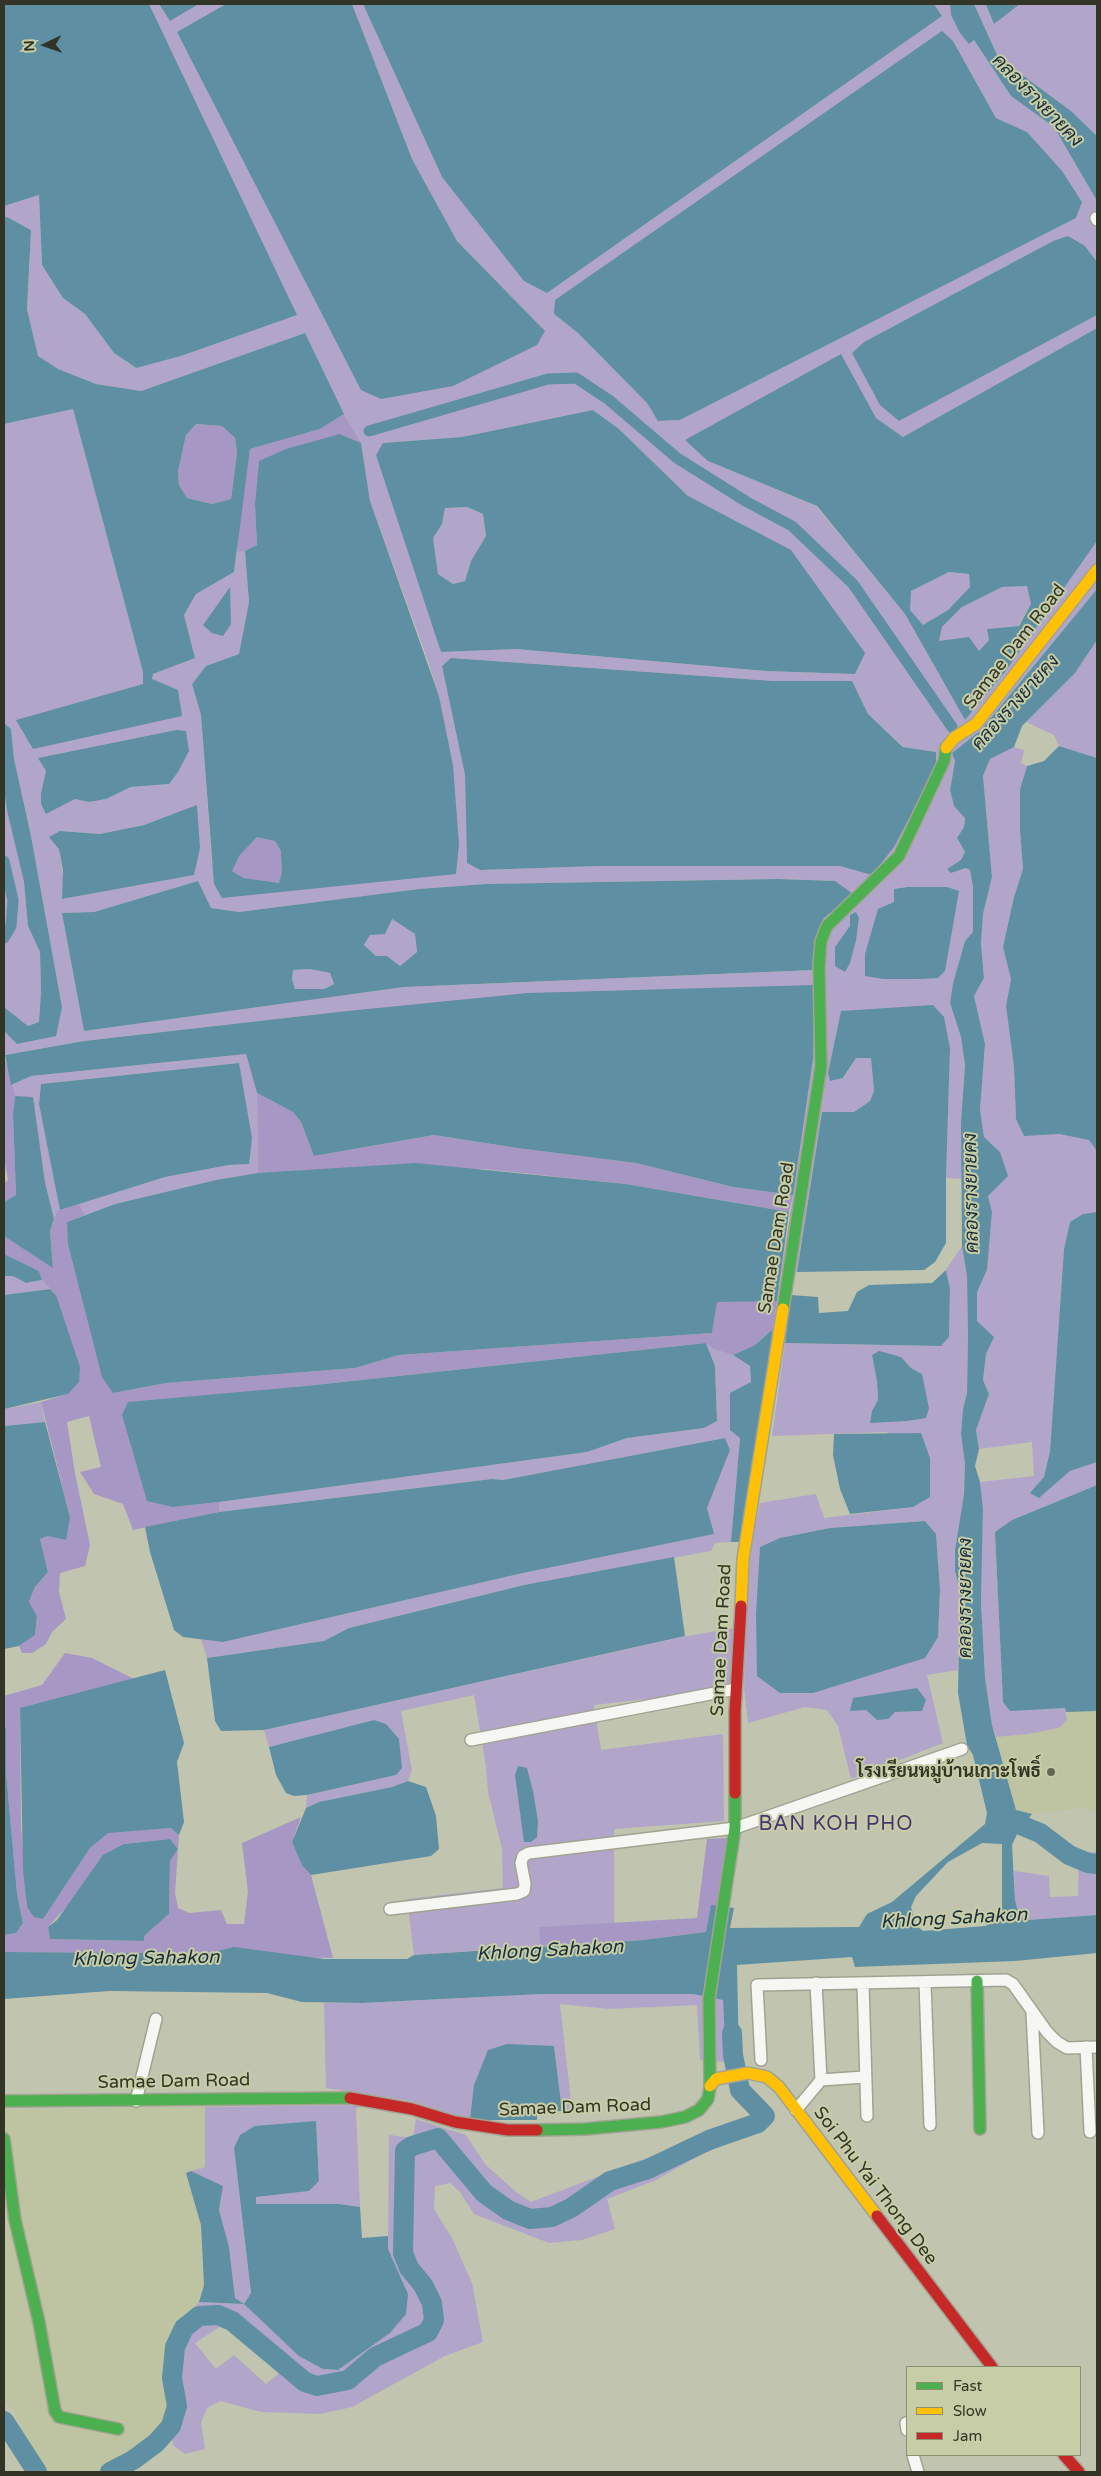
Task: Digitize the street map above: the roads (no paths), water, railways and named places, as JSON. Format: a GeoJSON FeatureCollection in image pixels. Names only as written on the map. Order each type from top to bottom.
{"type":"FeatureCollection","features":[{"type":"Feature","properties":{"kind":"street","name":"Samae Dam Road"},"geometry":{"type":"LineString","coordinates":[[4,2101],[136,2101],[330,2097],[386,2102],[482,2128],[508,2130],[585,2129],[661,2122],[685,2117],[700,2110],[708,2099],[713,2082],[708,1999],[735,1828],[736,1689],[743,1558],[821,1066],[819,966],[821,941],[828,926],[899,856],[944,761],[947,745],[954,738],[976,724],[1097,570]]}},
{"type":"Feature","properties":{"kind":"street"},"geometry":{"type":"LineString","coordinates":[[472,1740],[736,1689]]}},
{"type":"Feature","properties":{"kind":"street"},"geometry":{"type":"LineString","coordinates":[[390,1909],[516,1894],[524,1891],[525,1884],[521,1863],[523,1856],[529,1853],[735,1828],[957,1751]]}},
{"type":"Feature","properties":{"kind":"street"},"geometry":{"type":"LineString","coordinates":[[761,2060],[757,1985],[1006,1980],[1013,1984],[1032,2012],[1057,2042],[1067,2048],[1091,2047],[1090,2132]]}},
{"type":"Feature","properties":{"kind":"street"},"geometry":{"type":"LineString","coordinates":[[977,1981],[980,2129]]}},
{"type":"Feature","properties":{"kind":"street"},"geometry":{"type":"LineString","coordinates":[[925,1982],[930,2125]]}},
{"type":"Feature","properties":{"kind":"street"},"geometry":{"type":"LineString","coordinates":[[796,2110],[820,2080],[816,1983]]}},
{"type":"Feature","properties":{"kind":"street"},"geometry":{"type":"LineString","coordinates":[[863,1984],[864,2077],[867,2116]]}},
{"type":"Feature","properties":{"kind":"street"},"geometry":{"type":"LineString","coordinates":[[1032,2012],[1038,2133]]}},
{"type":"Feature","properties":{"kind":"street"},"geometry":{"type":"LineString","coordinates":[[136,2101],[156,2019]]}},
{"type":"Feature","properties":{"kind":"street","name":"Soi Phu Yai Thong Dee"},"geometry":{"type":"LineString","coordinates":[[713,2082],[748,2073],[767,2077],[779,2087],[991,2366]]}},
{"type":"Feature","properties":{"kind":"street"},"geometry":{"type":"LineString","coordinates":[[820,2080],[864,2077]]}},
{"type":"Feature","properties":{"kind":"street"},"geometry":{"type":"LineString","coordinates":[[4,2139],[15,2220],[39,2322],[48,2384],[55,2411],[59,2417],[118,2429]]}},
{"type":"Feature","properties":{"kind":"street"},"geometry":{"type":"LineString","coordinates":[[913,2456],[918,2472]]}},
{"type":"Feature","properties":{"kind":"street"},"geometry":{"type":"LineString","coordinates":[[1065,2456],[1077,2472]]}},
{"type":"Feature","properties":{"kind":"water"},"geometry":{"type":"Polygon","coordinates":[[[4,4],[149,4],[297,315],[181,356],[136,368],[114,353],[85,314],[63,298],[42,265],[39,195],[4,206],[4,4]]]}},
{"type":"Feature","properties":{"kind":"water"},"geometry":{"type":"Polygon","coordinates":[[[159,4],[199,4],[170,21],[159,4]]]}},
{"type":"Feature","properties":{"kind":"water"},"geometry":{"type":"Polygon","coordinates":[[[226,4],[352,4],[412,159],[457,241],[545,331],[537,345],[453,386],[381,399],[361,390],[177,32],[226,4]]]}},
{"type":"Feature","properties":{"kind":"water"},"geometry":{"type":"Polygon","coordinates":[[[363,4],[934,4],[942,16],[547,293],[524,281],[442,177],[363,4]]]}},
{"type":"Feature","properties":{"kind":"water","name":"คลองรางยายคง"},"geometry":{"type":"Polygon","coordinates":[[[950,4],[974,4],[998,57],[1071,111],[1097,136],[1097,201],[1054,127],[1011,96],[974,40],[969,44],[960,33],[951,15],[950,4]]]}},
{"type":"Feature","properties":{"kind":"water"},"geometry":{"type":"Polygon","coordinates":[[[1020,4],[994,24],[986,5],[1020,4]]]}},
{"type":"Feature","properties":{"kind":"water"},"geometry":{"type":"Polygon","coordinates":[[[942,31],[953,41],[996,118],[1027,132],[1062,171],[1082,202],[1076,218],[680,420],[658,421],[647,403],[578,333],[554,314],[555,300],[942,31]]]}},
{"type":"Feature","properties":{"kind":"water"},"geometry":{"type":"Polygon","coordinates":[[[7,217],[31,230],[27,309],[38,356],[58,369],[96,384],[141,391],[305,333],[344,414],[320,429],[250,449],[234,572],[196,594],[184,615],[195,658],[153,674],[152,679],[178,690],[182,716],[33,749],[16,720],[143,684],[143,672],[73,409],[4,424],[4,218],[7,217]],[[196,424],[186,435],[178,471],[179,485],[187,498],[212,504],[231,499],[237,453],[235,438],[222,426],[196,424]]]}},
{"type":"Feature","properties":{"kind":"water"},"geometry":{"type":"Polygon","coordinates":[[[1068,236],[1085,246],[1097,262],[1097,315],[899,421],[880,405],[852,353],[864,342],[1053,241],[1068,236]]]}},
{"type":"Feature","properties":{"kind":"water"},"geometry":{"type":"Polygon","coordinates":[[[1097,328],[1097,541],[1005,672],[965,720],[905,614],[817,506],[708,461],[685,440],[841,354],[876,418],[903,437],[1097,328]],[[949,572],[911,591],[910,610],[923,625],[948,610],[970,587],[969,574],[949,572]],[[1027,586],[1002,587],[962,607],[942,627],[939,641],[969,637],[979,651],[989,640],[987,629],[1019,626],[1031,604],[1027,586]]]}},
{"type":"Feature","properties":{"kind":"water"},"geometry":{"type":"Polygon","coordinates":[[[593,410],[619,429],[688,496],[791,550],[865,653],[855,674],[766,671],[516,649],[441,652],[376,455],[383,443],[462,437],[593,410]],[[467,507],[445,508],[442,524],[433,538],[438,574],[453,584],[465,581],[471,561],[486,536],[483,514],[467,507]]]}},
{"type":"Feature","properties":{"kind":"water"},"geometry":{"type":"Polygon","coordinates":[[[340,434],[361,443],[370,501],[439,696],[453,765],[459,844],[456,874],[222,898],[214,884],[201,715],[192,684],[206,666],[239,654],[249,602],[245,551],[257,545],[255,505],[259,461],[286,449],[340,434]],[[257,837],[239,856],[232,871],[243,878],[279,883],[282,872],[281,851],[275,841],[257,837]]]}},
{"type":"Feature","properties":{"kind":"water"},"geometry":{"type":"Polygon","coordinates":[[[230,587],[231,624],[223,636],[212,633],[203,625],[230,587]]]}},
{"type":"Feature","properties":{"kind":"water"},"geometry":{"type":"Polygon","coordinates":[[[1097,589],[1097,640],[1075,673],[1022,726],[1014,747],[990,759],[983,776],[992,877],[983,914],[981,944],[984,978],[974,996],[985,1044],[980,1110],[984,1137],[1000,1152],[1008,1176],[988,1196],[992,1212],[987,1270],[977,1292],[977,1321],[994,1337],[986,1354],[983,1380],[989,1394],[976,1430],[979,1449],[975,1466],[980,1482],[983,1509],[981,1602],[985,1678],[992,1725],[1016,1810],[1032,1814],[1018,1832],[1012,1845],[1015,1900],[1019,1916],[1028,1920],[1097,1915],[1097,1953],[1015,1961],[855,1967],[852,1957],[737,1965],[739,2059],[726,2062],[723,2000],[693,1994],[542,1994],[362,2003],[302,2002],[267,1993],[109,1991],[4,1999],[4,1952],[149,1953],[160,1960],[197,1956],[234,1947],[324,1959],[407,1959],[414,1955],[643,1940],[706,1932],[711,1905],[734,1908],[730,1928],[859,1927],[867,1914],[892,1902],[985,1824],[987,1813],[973,1755],[967,1745],[958,1693],[960,1590],[955,1571],[955,1550],[964,1494],[965,1464],[961,1434],[963,1409],[967,1393],[968,1335],[967,1276],[962,1246],[961,1122],[965,1065],[961,1037],[950,1003],[953,983],[965,941],[973,932],[973,887],[970,870],[966,868],[951,873],[947,869],[961,860],[965,852],[957,838],[964,827],[965,818],[954,806],[950,790],[955,761],[952,753],[981,730],[1097,589]],[[982,1843],[948,1862],[916,1896],[911,1907],[917,1926],[923,1931],[985,1926],[1000,1920],[1002,1909],[1002,1844],[982,1843]]]}},
{"type":"Feature","properties":{"kind":"water"},"geometry":{"type":"Polygon","coordinates":[[[451,658],[773,681],[852,681],[868,714],[903,747],[936,752],[936,767],[894,847],[872,875],[840,866],[599,866],[480,870],[467,863],[465,775],[442,666],[451,658]]]}},
{"type":"Feature","properties":{"kind":"water"},"geometry":{"type":"Polygon","coordinates":[[[4,723],[11,729],[14,759],[31,836],[62,1007],[56,1036],[17,1044],[4,1031],[4,1007],[28,1026],[39,1022],[41,991],[40,952],[28,926],[24,882],[7,810],[4,789],[4,723]]]}},
{"type":"Feature","properties":{"kind":"water"},"geometry":{"type":"Polygon","coordinates":[[[176,730],[186,731],[189,751],[169,784],[131,787],[106,799],[89,802],[75,799],[46,814],[41,804],[41,793],[46,771],[38,758],[176,730]]]}},
{"type":"Feature","properties":{"kind":"water"},"geometry":{"type":"Polygon","coordinates":[[[1059,746],[1097,758],[1097,1151],[1089,1140],[1059,1134],[1024,1136],[1016,1119],[1014,1067],[1006,1006],[1011,979],[1003,947],[1014,897],[1023,869],[1020,831],[1020,789],[1027,766],[1044,761],[1059,746]]]}},
{"type":"Feature","properties":{"kind":"water"},"geometry":{"type":"Polygon","coordinates":[[[197,805],[200,848],[194,875],[62,899],[63,870],[59,849],[49,837],[60,831],[100,834],[144,825],[197,805]]]}},
{"type":"Feature","properties":{"kind":"water"},"geometry":{"type":"Polygon","coordinates":[[[778,879],[835,881],[853,894],[824,918],[816,939],[813,970],[404,987],[84,1031],[62,913],[94,912],[198,881],[211,908],[239,912],[419,889],[486,884],[778,879]],[[392,919],[385,934],[370,935],[364,945],[376,956],[387,956],[400,966],[417,952],[415,934],[392,919]],[[310,969],[293,970],[292,979],[295,989],[324,989],[334,984],[330,973],[310,969]]]}},
{"type":"Feature","properties":{"kind":"water"},"geometry":{"type":"Polygon","coordinates":[[[907,887],[947,887],[959,891],[945,971],[938,978],[883,979],[865,976],[865,954],[878,909],[894,902],[894,889],[907,887]]]}},
{"type":"Feature","properties":{"kind":"water"},"geometry":{"type":"Polygon","coordinates":[[[856,912],[859,918],[856,941],[850,963],[845,972],[835,966],[835,947],[850,926],[850,915],[856,912]]]}},
{"type":"Feature","properties":{"kind":"water"},"geometry":{"type":"Polygon","coordinates":[[[814,985],[813,1059],[793,1195],[733,1187],[636,1163],[434,1135],[314,1156],[301,1122],[293,1112],[257,1093],[246,1054],[31,1076],[11,1085],[5,1055],[84,1041],[338,1012],[528,993],[814,985]]]}},
{"type":"Feature","properties":{"kind":"water"},"geometry":{"type":"Polygon","coordinates":[[[933,1005],[944,1017],[950,1048],[946,1243],[935,1262],[924,1270],[797,1272],[822,1112],[854,1112],[870,1101],[874,1091],[871,1058],[856,1058],[843,1078],[830,1081],[828,1073],[841,1011],[933,1005]]]}},
{"type":"Feature","properties":{"kind":"water"},"geometry":{"type":"Polygon","coordinates":[[[239,1063],[252,1138],[249,1164],[229,1165],[165,1177],[60,1210],[39,1104],[41,1084],[239,1063]]]}},
{"type":"Feature","properties":{"kind":"water"},"geometry":{"type":"Polygon","coordinates":[[[15,1096],[33,1097],[45,1182],[54,1219],[50,1231],[53,1268],[4,1236],[4,1202],[16,1195],[13,1114],[15,1096]]]}},
{"type":"Feature","properties":{"kind":"water"},"geometry":{"type":"Polygon","coordinates":[[[416,1163],[626,1184],[789,1212],[777,1301],[717,1302],[712,1333],[399,1355],[355,1368],[166,1383],[113,1393],[102,1377],[68,1244],[67,1222],[115,1204],[216,1180],[258,1173],[416,1163]]]}},
{"type":"Feature","properties":{"kind":"water"},"geometry":{"type":"Polygon","coordinates":[[[1097,1212],[1097,1462],[1070,1471],[1039,1498],[1030,1493],[1044,1477],[1050,1451],[1064,1249],[1070,1222],[1083,1214],[1097,1212]]]}},
{"type":"Feature","properties":{"kind":"water"},"geometry":{"type":"Polygon","coordinates":[[[4,1254],[39,1271],[42,1280],[26,1283],[13,1276],[4,1276],[4,1254]]]}},
{"type":"Feature","properties":{"kind":"water"},"geometry":{"type":"Polygon","coordinates":[[[946,1270],[950,1289],[949,1337],[941,1346],[785,1343],[791,1295],[818,1297],[819,1313],[848,1311],[857,1292],[869,1285],[932,1283],[946,1270]]]}},
{"type":"Feature","properties":{"kind":"water"},"geometry":{"type":"Polygon","coordinates":[[[50,1289],[56,1295],[80,1367],[79,1382],[68,1394],[4,1409],[4,1295],[50,1289]]]}},
{"type":"Feature","properties":{"kind":"water"},"geometry":{"type":"Polygon","coordinates":[[[773,1329],[741,1542],[731,1542],[740,1438],[730,1430],[730,1393],[751,1382],[750,1366],[733,1355],[755,1345],[773,1329]]]}},
{"type":"Feature","properties":{"kind":"water"},"geometry":{"type":"Polygon","coordinates":[[[706,1343],[715,1366],[717,1421],[704,1428],[627,1438],[587,1452],[219,1502],[173,1507],[147,1501],[122,1415],[128,1402],[296,1387],[706,1343]]]}},
{"type":"Feature","properties":{"kind":"water"},"geometry":{"type":"Polygon","coordinates":[[[879,1351],[901,1357],[911,1368],[922,1374],[929,1408],[926,1418],[870,1423],[872,1411],[878,1400],[877,1381],[872,1355],[879,1351]]]}},
{"type":"Feature","properties":{"kind":"water"},"geometry":{"type":"Polygon","coordinates":[[[45,1422],[70,1517],[66,1540],[48,1536],[40,1539],[48,1572],[35,1587],[29,1602],[37,1616],[35,1635],[19,1646],[4,1649],[4,1426],[45,1422]]]}},
{"type":"Feature","properties":{"kind":"water"},"geometry":{"type":"Polygon","coordinates":[[[921,1433],[930,1458],[930,1497],[913,1507],[850,1514],[840,1489],[833,1455],[834,1434],[921,1433]]]}},
{"type":"Feature","properties":{"kind":"water"},"geometry":{"type":"Polygon","coordinates":[[[725,1438],[730,1450],[707,1508],[714,1534],[523,1573],[223,1642],[183,1637],[174,1630],[150,1552],[145,1527],[219,1512],[492,1479],[503,1480],[725,1438]]]}},
{"type":"Feature","properties":{"kind":"water"},"geometry":{"type":"Polygon","coordinates":[[[1097,1485],[1097,1711],[1066,1712],[1065,1708],[1010,1711],[1003,1702],[995,1532],[1012,1520],[1097,1485]]]}},
{"type":"Feature","properties":{"kind":"water"},"geometry":{"type":"Polygon","coordinates":[[[925,1521],[936,1534],[940,1589],[938,1637],[925,1658],[813,1693],[780,1693],[757,1676],[756,1614],[760,1547],[780,1538],[830,1528],[925,1521]]]}},
{"type":"Feature","properties":{"kind":"water"},"geometry":{"type":"Polygon","coordinates":[[[674,1557],[685,1636],[264,1730],[221,1731],[215,1721],[207,1658],[324,1641],[349,1628],[524,1585],[674,1557]]]}},
{"type":"Feature","properties":{"kind":"water"},"geometry":{"type":"Polygon","coordinates":[[[165,1670],[184,1743],[177,1762],[184,1822],[179,1835],[171,1828],[108,1833],[90,1848],[43,1919],[34,1917],[27,1907],[23,1869],[20,1708],[165,1670]]]}},
{"type":"Feature","properties":{"kind":"water"},"geometry":{"type":"Polygon","coordinates":[[[917,1688],[926,1700],[922,1711],[895,1712],[888,1719],[877,1720],[866,1710],[850,1711],[853,1698],[917,1688]]]}},
{"type":"Feature","properties":{"kind":"water"},"geometry":{"type":"Polygon","coordinates":[[[374,1720],[386,1724],[399,1739],[402,1768],[396,1775],[307,1795],[294,1796],[286,1793],[276,1775],[269,1747],[374,1720]]]}},
{"type":"Feature","properties":{"kind":"water"},"geometry":{"type":"Polygon","coordinates":[[[4,1727],[6,1729],[6,1772],[17,1894],[23,1923],[16,1933],[4,1935],[4,1727]]]}},
{"type":"Feature","properties":{"kind":"water"},"geometry":{"type":"Polygon","coordinates":[[[518,1766],[527,1768],[533,1791],[538,1821],[537,1837],[531,1842],[524,1842],[515,1775],[518,1766]]]}},
{"type":"Feature","properties":{"kind":"water"},"geometry":{"type":"Polygon","coordinates":[[[408,1781],[426,1787],[436,1816],[439,1849],[431,1856],[311,1875],[302,1865],[292,1842],[306,1808],[319,1802],[392,1787],[408,1781]]]}},
{"type":"Feature","properties":{"kind":"water"},"geometry":{"type":"Polygon","coordinates":[[[170,1839],[178,1849],[170,1861],[169,1914],[144,1936],[144,1941],[50,1939],[48,1927],[57,1920],[103,1855],[124,1844],[170,1839]]]}},
{"type":"Feature","properties":{"kind":"water"},"geometry":{"type":"Polygon","coordinates":[[[507,2044],[554,2046],[562,2111],[537,2112],[537,2120],[470,2120],[474,2085],[488,2050],[507,2044]]]}},
{"type":"Feature","properties":{"kind":"water"},"geometry":{"type":"Polygon","coordinates":[[[316,2121],[319,2181],[309,2191],[256,2197],[256,2204],[339,2204],[360,2207],[362,2238],[388,2236],[388,2249],[408,2294],[406,2314],[390,2333],[338,2370],[323,2369],[299,2356],[244,2304],[251,2293],[234,2148],[240,2135],[255,2126],[316,2121]]]}},
{"type":"Feature","properties":{"kind":"water"},"geometry":{"type":"Polygon","coordinates":[[[191,2171],[223,2186],[219,2210],[229,2247],[235,2298],[244,2304],[199,2302],[204,2285],[201,2225],[186,2173],[191,2171]]]}},
{"type":"Feature","properties":{"kind":"waterway"},"geometry":{"type":"LineString","coordinates":[[369,431],[548,379],[576,378],[609,400],[677,458],[747,502],[792,526],[853,584],[952,727]]}},
{"type":"Feature","properties":{"kind":"waterway"},"geometry":{"type":"LineString","coordinates":[[4,861],[13,900],[11,926],[4,938]]}},
{"type":"Feature","properties":{"kind":"waterway"},"geometry":{"type":"LineString","coordinates":[[1008,1820],[1040,1833],[1069,1855],[1088,1863],[1097,1864]]}},
{"type":"Feature","properties":{"kind":"waterway"},"geometry":{"type":"LineString","coordinates":[[110,2472],[133,2460],[156,2443],[171,2426],[177,2406],[172,2378],[175,2347],[184,2328],[199,2316],[218,2315],[232,2321],[305,2382],[317,2386],[348,2380],[375,2357],[428,2332],[434,2320],[432,2303],[423,2285],[409,2268],[403,2253],[405,2151],[412,2146],[438,2138],[484,2193],[508,2210],[530,2219],[552,2217],[571,2208],[610,2181],[648,2169],[709,2140],[758,2123],[765,2116],[740,2090],[733,2055],[732,2033]]}},
{"type":"Feature","properties":{"kind":"waterway"},"geometry":{"type":"LineString","coordinates":[[4,2421],[37,2472]]}},
{"type":"Feature","properties":{"kind":"place","name":"โรงเรียนหมู่บ้านเกาะโพธิ์"},"geometry":{"type":"Point","coordinates":[1051,1772]}},
{"type":"Feature","properties":{"kind":"district","name":"BAN KOH PHO"},"geometry":{"type":"Point","coordinates":[836,1825]}},
{"type":"Feature","properties":{"kind":"water label","name":"Khlong Sahakon"},"geometry":{"type":"Point","coordinates":[954,1919]}},
{"type":"Feature","properties":{"kind":"water label","name":"Khlong Sahakon"},"geometry":{"type":"Point","coordinates":[550,1951]}},
{"type":"Feature","properties":{"kind":"water label","name":"Khlong Sahakon"},"geometry":{"type":"Point","coordinates":[146,1959]}}]}
